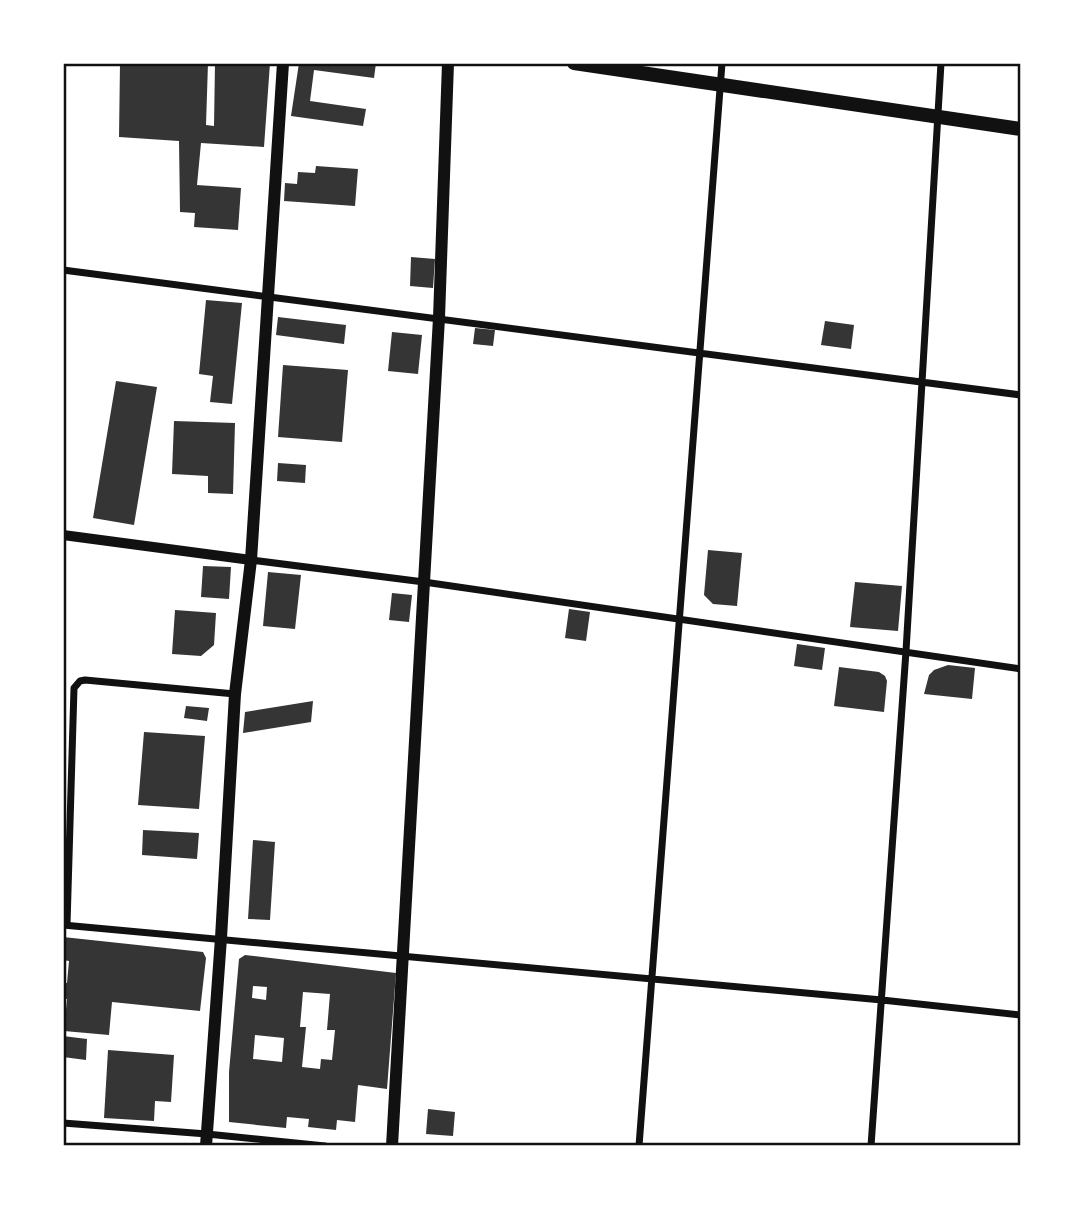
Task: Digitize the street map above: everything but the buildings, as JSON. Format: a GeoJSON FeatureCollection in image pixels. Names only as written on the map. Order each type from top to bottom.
{"type":"FeatureCollection","features":[{"type":"Feature","properties":{"kind":"main road"},"geometry":{"type":"LineString","coordinates":[[206,1140],[235,694],[251,560],[283,63]]}},
{"type":"Feature","properties":{"kind":"main road"},"geometry":{"type":"LineString","coordinates":[[392,1146],[439,318],[448,63]]}},
{"type":"Feature","properties":{"kind":"main road"},"geometry":{"type":"LineString","coordinates":[[574,63],[1021,129]]}},
{"type":"Feature","properties":{"kind":"street"},"geometry":{"type":"LineString","coordinates":[[639,1146],[722,63]]}},
{"type":"Feature","properties":{"kind":"street"},"geometry":{"type":"LineString","coordinates":[[871,1146],[906,652],[941,63]]}},
{"type":"Feature","properties":{"kind":"street"},"geometry":{"type":"LineString","coordinates":[[63,270],[1021,395]]}},
{"type":"Feature","properties":{"kind":"street"},"geometry":{"type":"LineString","coordinates":[[63,535],[424,582],[1021,669]]}},
{"type":"Feature","properties":{"kind":"street"},"geometry":{"type":"LineString","coordinates":[[235,694],[85,680],[76,684],[65,925],[1021,1015]]}},
{"type":"Feature","properties":{"kind":"street"},"geometry":{"type":"LineString","coordinates":[[63,1124],[206,1140],[325,1146]]}}]}
